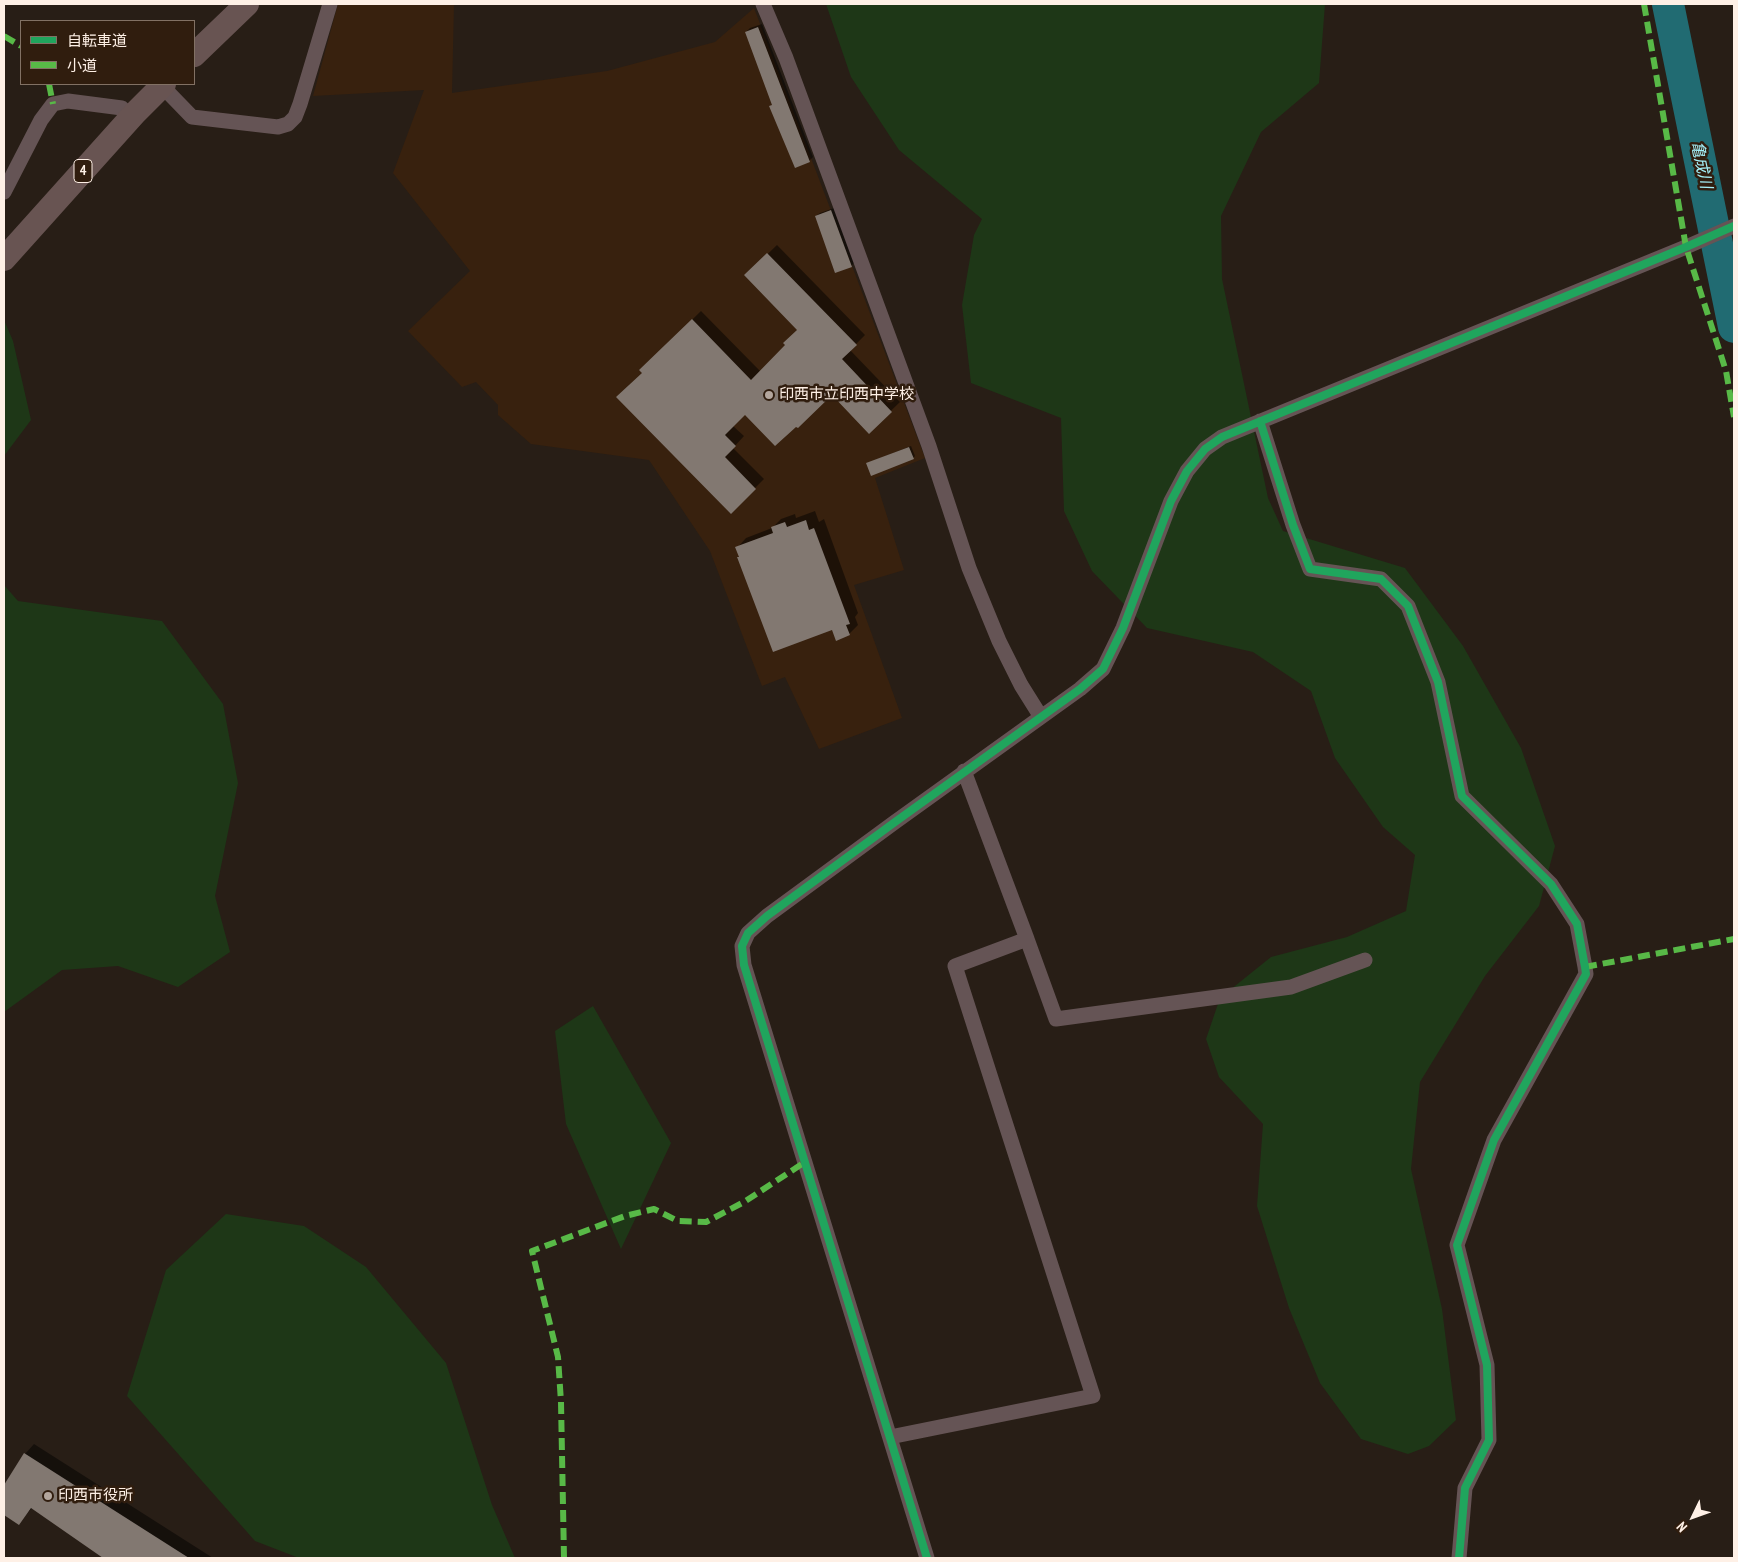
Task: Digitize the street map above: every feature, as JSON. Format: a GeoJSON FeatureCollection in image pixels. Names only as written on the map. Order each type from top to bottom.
{"type":"FeatureCollection","features":[{"type":"Feature","properties":{"kind":"main road"},"geometry":{"type":"LineString","coordinates":[[195,54],[247,4]]}},
{"type":"Feature","properties":{"kind":"main road","name":"4"},"geometry":{"type":"LineString","coordinates":[[5,254],[134,113],[163,85]]}},
{"type":"Feature","properties":{"kind":"street"},"geometry":{"type":"LineString","coordinates":[[163,85],[192,117],[278,126],[288,124],[295,118],[300,104],[330,4]]}},
{"type":"Feature","properties":{"kind":"street"},"geometry":{"type":"LineString","coordinates":[[763,4],[786,58],[929,446],[972,576],[999,641],[1021,685],[1040,717]]}},
{"type":"Feature","properties":{"kind":"street"},"geometry":{"type":"LineString","coordinates":[[4,192],[41,120],[53,104],[68,101],[122,108]]}},
{"type":"Feature","properties":{"kind":"street"},"geometry":{"type":"LineString","coordinates":[[927,1558],[744,965],[742,946],[748,933],[767,916],[964,771],[1080,689],[1103,669],[1123,628],[1171,501],[1187,471],[1205,449],[1222,437],[1734,226]]}},
{"type":"Feature","properties":{"kind":"street"},"geometry":{"type":"LineString","coordinates":[[1260,421],[1293,525],[1310,569],[1381,579],[1408,606],[1438,682],[1462,796],[1551,884],[1577,924],[1586,974],[1494,1140],[1457,1245],[1487,1365],[1489,1440],[1465,1488],[1459,1558]]}},
{"type":"Feature","properties":{"kind":"street"},"geometry":{"type":"LineString","coordinates":[[964,771],[1056,1019],[1291,987],[1365,960]]}},
{"type":"Feature","properties":{"kind":"street"},"geometry":{"type":"LineString","coordinates":[[890,1437],[1093,1396],[955,966],[1027,939]]}},
{"type":"Feature","properties":{"kind":"shaded area"},"geometry":{"type":"Polygon","coordinates":[[[338,4],[454,4],[452,93],[607,71],[715,42],[754,8],[925,458],[875,478],[904,570],[854,585],[902,718],[819,749],[785,677],[762,686],[710,551],[649,460],[531,444],[498,415],[498,405],[476,382],[462,387],[408,331],[470,271],[393,173],[424,90],[313,96],[338,4]]]}},
{"type":"Feature","properties":{"kind":"green space"},"geometry":{"type":"Polygon","coordinates":[[[826,4],[1325,4],[1319,83],[1261,132],[1221,216],[1222,279],[1268,498],[1283,531],[1405,568],[1463,646],[1521,748],[1555,846],[1539,906],[1485,976],[1420,1082],[1411,1169],[1442,1309],[1456,1420],[1429,1446],[1408,1454],[1361,1439],[1320,1383],[1289,1308],[1257,1206],[1263,1124],[1219,1077],[1206,1039],[1220,998],[1271,957],[1347,937],[1406,911],[1415,855],[1383,827],[1335,758],[1311,691],[1253,652],[1147,628],[1092,571],[1064,511],[1061,418],[971,383],[962,305],[974,235],[982,219],[899,150],[851,77],[826,4]]]}},
{"type":"Feature","properties":{"kind":"green space"},"geometry":{"type":"Polygon","coordinates":[[[4,320],[13,341],[31,420],[4,456],[4,320]]]}},
{"type":"Feature","properties":{"kind":"green space"},"geometry":{"type":"Polygon","coordinates":[[[4,585],[18,601],[162,621],[223,704],[238,783],[215,896],[230,952],[178,987],[118,966],[62,970],[4,1012],[4,585]]]}},
{"type":"Feature","properties":{"kind":"green space"},"geometry":{"type":"Polygon","coordinates":[[[593,1006],[671,1143],[621,1249],[566,1124],[555,1031],[593,1006]]]}},
{"type":"Feature","properties":{"kind":"green space"},"geometry":{"type":"Polygon","coordinates":[[[226,1214],[304,1226],[366,1267],[446,1363],[492,1505],[515,1558],[299,1558],[255,1541],[127,1396],[166,1270],[226,1214]]]}},
{"type":"Feature","properties":{"kind":"building"},"geometry":{"type":"Polygon","coordinates":[[[758,27],[810,162],[795,168],[769,106],[772,105],[745,32],[758,27]]]}},
{"type":"Feature","properties":{"kind":"building"},"geometry":{"type":"Polygon","coordinates":[[[831,210],[852,267],[835,273],[815,216],[831,210]]]}},
{"type":"Feature","properties":{"kind":"building"},"geometry":{"type":"Polygon","coordinates":[[[767,253],[857,345],[842,359],[892,412],[869,434],[832,395],[798,428],[796,427],[775,446],[745,415],[725,435],[736,446],[725,457],[756,489],[731,514],[616,397],[642,373],[639,370],[692,319],[751,380],[785,345],[783,343],[797,330],[744,275],[767,253]]]}},
{"type":"Feature","properties":{"kind":"building"},"geometry":{"type":"Polygon","coordinates":[[[909,447],[914,459],[871,476],[866,463],[909,447]]]}},
{"type":"Feature","properties":{"kind":"building"},"geometry":{"type":"Polygon","coordinates":[[[806,520],[809,530],[814,528],[850,624],[846,625],[850,635],[836,641],[832,630],[773,652],[737,557],[739,557],[735,547],[773,533],[771,527],[785,522],[787,527],[806,520]]]}},
{"type":"Feature","properties":{"kind":"building","name":"印西市役所"},"geometry":{"type":"Polygon","coordinates":[[[24,1453],[189,1558],[103,1558],[31,1508],[19,1525],[4,1515],[4,1485],[24,1453]]]}},
{"type":"Feature","properties":{"kind":"waterway","name":"亀成川"},"geometry":{"type":"LineString","coordinates":[[1668,4],[1734,327]]}},
{"type":"Feature","properties":{"kind":"marked path"},"geometry":{"type":"LineString","coordinates":[[1644,4],[1686,247],[1726,371],[1734,417]]}},
{"type":"Feature","properties":{"kind":"marked path"},"geometry":{"type":"LineString","coordinates":[[4,36],[20,45]]}},
{"type":"Feature","properties":{"kind":"marked path"},"geometry":{"type":"LineString","coordinates":[[49,85],[53,104]]}},
{"type":"Feature","properties":{"kind":"marked path"},"geometry":{"type":"LineString","coordinates":[[1585,967],[1734,939]]}},
{"type":"Feature","properties":{"kind":"marked path"},"geometry":{"type":"LineString","coordinates":[[564,1558],[561,1402],[558,1357],[532,1251],[625,1216],[654,1209],[678,1221],[706,1222],[744,1202],[805,1162]]}},
{"type":"Feature","properties":{"kind":"cycle path"},"geometry":{"type":"LineString","coordinates":[[927,1558],[744,965],[742,946],[748,933],[767,916],[1080,689],[1103,669],[1123,628],[1171,501],[1187,471],[1205,449],[1222,437],[1734,226]]}},
{"type":"Feature","properties":{"kind":"cycle path"},"geometry":{"type":"LineString","coordinates":[[1260,421],[1293,525],[1310,569],[1381,579],[1408,606],[1438,682],[1462,796],[1551,884],[1577,924],[1585,967],[1586,974],[1494,1140],[1457,1245],[1487,1365],[1489,1440],[1465,1488],[1459,1558]]}},
{"type":"Feature","properties":{"kind":"place","name":"印西市立印西中学校"},"geometry":{"type":"Point","coordinates":[769,395]}},
{"type":"Feature","properties":{"kind":"place","name":"印西市役所"},"geometry":{"type":"Point","coordinates":[48,1496]}}]}
